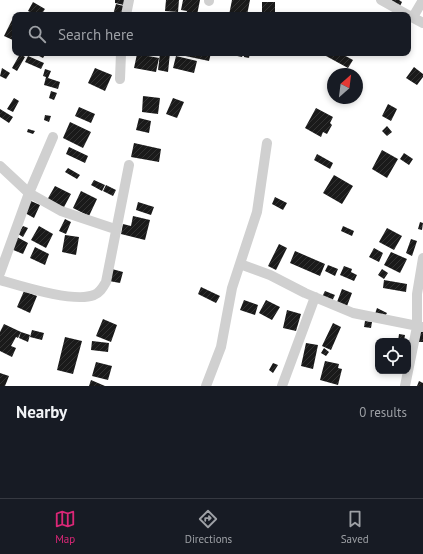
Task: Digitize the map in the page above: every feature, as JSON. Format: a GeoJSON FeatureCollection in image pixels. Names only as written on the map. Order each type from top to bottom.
{"type":"FeatureCollection","features":[{"type":"Feature","properties":{"kind":"street"},"geometry":{"type":"LineString","coordinates":[[127,12],[129,0]]}},
{"type":"Feature","properties":{"kind":"street"},"geometry":{"type":"LineString","coordinates":[[381,0],[403,12]]}},
{"type":"Feature","properties":{"kind":"street"},"geometry":{"type":"LineString","coordinates":[[411,15],[423,0]]}},
{"type":"Feature","properties":{"kind":"street"},"geometry":{"type":"LineString","coordinates":[[411,17],[423,23]]}},
{"type":"Feature","properties":{"kind":"street"},"geometry":{"type":"LineString","coordinates":[[120,79],[121,56]]}},
{"type":"Feature","properties":{"kind":"street"},"geometry":{"type":"LineString","coordinates":[[0,273],[29,193],[53,137]]}},
{"type":"Feature","properties":{"kind":"street"},"geometry":{"type":"LineString","coordinates":[[206,386],[220,347],[232,288],[257,212],[267,144]]}},
{"type":"Feature","properties":{"kind":"street"},"geometry":{"type":"LineString","coordinates":[[0,280],[46,293],[88,297],[96,295],[106,282],[115,229],[129,165]]}},
{"type":"Feature","properties":{"kind":"street"},"geometry":{"type":"LineString","coordinates":[[0,166],[29,193],[61,211],[115,229]]}},
{"type":"Feature","properties":{"kind":"street"},"geometry":{"type":"LineString","coordinates":[[405,386],[420,327],[417,294],[423,258]]}},
{"type":"Feature","properties":{"kind":"street"},"geometry":{"type":"LineString","coordinates":[[240,264],[270,275],[353,314],[420,327]]}},
{"type":"Feature","properties":{"kind":"street"},"geometry":{"type":"LineString","coordinates":[[282,386],[314,297]]}},
{"type":"Feature","properties":{"kind":"building"},"geometry":{"type":"Polygon","coordinates":[[[115,0],[129,0],[128,6],[115,3],[115,0]]]}},
{"type":"Feature","properties":{"kind":"building"},"geometry":{"type":"Polygon","coordinates":[[[166,0],[179,0],[178,12],[165,11],[166,0]]]}},
{"type":"Feature","properties":{"kind":"building"},"geometry":{"type":"Polygon","coordinates":[[[183,0],[200,0],[198,12],[187,12],[181,10],[183,0]]]}},
{"type":"Feature","properties":{"kind":"building"},"geometry":{"type":"Polygon","coordinates":[[[232,0],[250,0],[248,12],[230,12],[232,0]]]}},
{"type":"Feature","properties":{"kind":"building"},"geometry":{"type":"Polygon","coordinates":[[[391,0],[399,0],[402,2],[400,6],[391,0]]]}},
{"type":"Feature","properties":{"kind":"building"},"geometry":{"type":"Polygon","coordinates":[[[33,2],[45,9],[43,12],[28,11],[33,2]]]}},
{"type":"Feature","properties":{"kind":"building"},"geometry":{"type":"Polygon","coordinates":[[[262,2],[275,2],[275,12],[262,12],[262,2]]]}},
{"type":"Feature","properties":{"kind":"building"},"geometry":{"type":"Polygon","coordinates":[[[116,4],[128,7],[127,12],[114,12],[116,4]]]}},
{"type":"Feature","properties":{"kind":"building"},"geometry":{"type":"Polygon","coordinates":[[[12,20],[12,40],[4,36],[12,20]]]}},
{"type":"Feature","properties":{"kind":"building"},"geometry":{"type":"Polygon","coordinates":[[[19,56],[25,57],[17,71],[12,68],[19,56]]]}},
{"type":"Feature","properties":{"kind":"building"},"geometry":{"type":"Polygon","coordinates":[[[28,56],[44,63],[41,69],[25,62],[28,56]]]}},
{"type":"Feature","properties":{"kind":"building"},"geometry":{"type":"Polygon","coordinates":[[[137,56],[159,58],[156,72],[134,68],[137,56]]]}},
{"type":"Feature","properties":{"kind":"building"},"geometry":{"type":"Polygon","coordinates":[[[160,56],[170,56],[168,72],[158,70],[160,56]]]}},
{"type":"Feature","properties":{"kind":"building"},"geometry":{"type":"Polygon","coordinates":[[[176,56],[197,61],[194,73],[173,68],[176,56]]]}},
{"type":"Feature","properties":{"kind":"building"},"geometry":{"type":"Polygon","coordinates":[[[185,56],[210,56],[209,61],[185,56]]]}},
{"type":"Feature","properties":{"kind":"building"},"geometry":{"type":"Polygon","coordinates":[[[326,56],[346,56],[353,60],[348,68],[326,56]]]}},
{"type":"Feature","properties":{"kind":"building"},"geometry":{"type":"Polygon","coordinates":[[[414,67],[423,74],[423,77],[417,85],[406,78],[414,67]]]}},
{"type":"Feature","properties":{"kind":"building"},"geometry":{"type":"Polygon","coordinates":[[[2,68],[10,73],[6,79],[0,76],[2,68]]]}},
{"type":"Feature","properties":{"kind":"building"},"geometry":{"type":"Polygon","coordinates":[[[95,68],[112,75],[105,91],[88,83],[95,68]]]}},
{"type":"Feature","properties":{"kind":"building"},"geometry":{"type":"Polygon","coordinates":[[[45,69],[51,71],[48,78],[60,82],[58,89],[44,85],[46,77],[43,76],[45,69]]]}},
{"type":"Feature","properties":{"kind":"building"},"geometry":{"type":"Polygon","coordinates":[[[51,91],[57,93],[54,100],[49,98],[51,91]]]}},
{"type":"Feature","properties":{"kind":"building"},"geometry":{"type":"Polygon","coordinates":[[[143,96],[160,98],[158,114],[142,112],[143,96]]]}},
{"type":"Feature","properties":{"kind":"building"},"geometry":{"type":"Polygon","coordinates":[[[14,98],[19,101],[13,112],[7,109],[14,98]]]}},
{"type":"Feature","properties":{"kind":"building"},"geometry":{"type":"Polygon","coordinates":[[[173,98],[184,102],[177,118],[166,114],[173,98]]]}},
{"type":"Feature","properties":{"kind":"building"},"geometry":{"type":"Polygon","coordinates":[[[388,104],[397,109],[391,121],[382,116],[388,104]]]}},
{"type":"Feature","properties":{"kind":"building"},"geometry":{"type":"Polygon","coordinates":[[[79,107],[95,114],[91,123],[75,116],[79,107]]]}},
{"type":"Feature","properties":{"kind":"building"},"geometry":{"type":"Polygon","coordinates":[[[316,108],[333,117],[330,123],[332,125],[327,134],[323,132],[321,137],[305,128],[316,108]]]}},
{"type":"Feature","properties":{"kind":"building"},"geometry":{"type":"Polygon","coordinates":[[[0,109],[13,117],[9,123],[0,117],[0,109]]]}},
{"type":"Feature","properties":{"kind":"building"},"geometry":{"type":"Polygon","coordinates":[[[45,115],[51,116],[49,122],[44,120],[45,115]]]}},
{"type":"Feature","properties":{"kind":"building"},"geometry":{"type":"Polygon","coordinates":[[[139,118],[151,121],[149,133],[136,130],[139,118]]]}},
{"type":"Feature","properties":{"kind":"building"},"geometry":{"type":"Polygon","coordinates":[[[70,122],[91,132],[83,148],[63,138],[70,122]]]}},
{"type":"Feature","properties":{"kind":"building"},"geometry":{"type":"Polygon","coordinates":[[[387,126],[392,132],[387,136],[382,131],[387,126]]]}},
{"type":"Feature","properties":{"kind":"building"},"geometry":{"type":"Polygon","coordinates":[[[28,129],[35,131],[33,134],[27,132],[28,129]]]}},
{"type":"Feature","properties":{"kind":"building"},"geometry":{"type":"Polygon","coordinates":[[[134,143],[161,149],[159,162],[131,157],[134,143]]]}},
{"type":"Feature","properties":{"kind":"building"},"geometry":{"type":"Polygon","coordinates":[[[69,147],[88,156],[85,163],[66,154],[69,147]]]}},
{"type":"Feature","properties":{"kind":"building"},"geometry":{"type":"Polygon","coordinates":[[[382,150],[398,159],[387,178],[372,169],[382,150]]]}},
{"type":"Feature","properties":{"kind":"building"},"geometry":{"type":"Polygon","coordinates":[[[404,153],[413,159],[409,165],[400,159],[404,153]]]}},
{"type":"Feature","properties":{"kind":"building"},"geometry":{"type":"Polygon","coordinates":[[[317,154],[333,163],[330,169],[314,160],[317,154]]]}},
{"type":"Feature","properties":{"kind":"building"},"geometry":{"type":"Polygon","coordinates":[[[68,168],[80,175],[77,179],[65,172],[68,168]]]}},
{"type":"Feature","properties":{"kind":"building"},"geometry":{"type":"Polygon","coordinates":[[[334,175],[353,186],[342,204],[323,193],[334,175]]]}},
{"type":"Feature","properties":{"kind":"building"},"geometry":{"type":"Polygon","coordinates":[[[94,180],[105,185],[102,191],[91,185],[94,180]]]}},
{"type":"Feature","properties":{"kind":"building"},"geometry":{"type":"Polygon","coordinates":[[[106,185],[116,190],[113,196],[103,191],[106,185]]]}},
{"type":"Feature","properties":{"kind":"building"},"geometry":{"type":"Polygon","coordinates":[[[55,186],[71,194],[63,209],[47,200],[55,186]]]}},
{"type":"Feature","properties":{"kind":"building"},"geometry":{"type":"Polygon","coordinates":[[[81,191],[97,199],[89,216],[73,208],[81,191]]]}},
{"type":"Feature","properties":{"kind":"building"},"geometry":{"type":"Polygon","coordinates":[[[275,197],[287,203],[283,210],[272,204],[275,197]]]}},
{"type":"Feature","properties":{"kind":"building"},"geometry":{"type":"Polygon","coordinates":[[[31,201],[40,205],[34,218],[25,213],[31,201]]]}},
{"type":"Feature","properties":{"kind":"building"},"geometry":{"type":"Polygon","coordinates":[[[138,202],[154,207],[151,215],[136,210],[138,202]]]}},
{"type":"Feature","properties":{"kind":"building"},"geometry":{"type":"Polygon","coordinates":[[[133,216],[150,220],[145,240],[121,234],[123,224],[131,226],[133,216]]]}},
{"type":"Feature","properties":{"kind":"building"},"geometry":{"type":"Polygon","coordinates":[[[65,219],[71,222],[66,234],[59,231],[65,219]]]}},
{"type":"Feature","properties":{"kind":"building"},"geometry":{"type":"Polygon","coordinates":[[[420,222],[423,223],[422,230],[418,229],[420,222]]]}},
{"type":"Feature","properties":{"kind":"building"},"geometry":{"type":"Polygon","coordinates":[[[23,226],[28,228],[23,237],[18,234],[23,226]]]}},
{"type":"Feature","properties":{"kind":"building"},"geometry":{"type":"Polygon","coordinates":[[[39,226],[53,234],[46,248],[31,240],[39,226]]]}},
{"type":"Feature","properties":{"kind":"building"},"geometry":{"type":"Polygon","coordinates":[[[343,226],[354,231],[352,236],[341,231],[343,226]]]}},
{"type":"Feature","properties":{"kind":"building"},"geometry":{"type":"Polygon","coordinates":[[[387,228],[402,236],[394,250],[379,242],[387,228]]]}},
{"type":"Feature","properties":{"kind":"building"},"geometry":{"type":"Polygon","coordinates":[[[65,235],[79,237],[76,255],[62,252],[65,235]]]}},
{"type":"Feature","properties":{"kind":"building"},"geometry":{"type":"Polygon","coordinates":[[[17,237],[28,243],[23,254],[11,249],[17,237]]]}},
{"type":"Feature","properties":{"kind":"building"},"geometry":{"type":"Polygon","coordinates":[[[411,239],[417,241],[412,256],[406,253],[411,239]]]}},
{"type":"Feature","properties":{"kind":"building"},"geometry":{"type":"Polygon","coordinates":[[[279,244],[287,248],[276,270],[268,266],[279,244]]]}},
{"type":"Feature","properties":{"kind":"building"},"geometry":{"type":"Polygon","coordinates":[[[35,247],[49,254],[45,265],[30,258],[35,247]]]}},
{"type":"Feature","properties":{"kind":"building"},"geometry":{"type":"Polygon","coordinates":[[[374,248],[383,253],[379,262],[369,257],[374,248]]]}},
{"type":"Feature","properties":{"kind":"building"},"geometry":{"type":"Polygon","coordinates":[[[295,251],[325,264],[320,276],[290,263],[295,251]]]}},
{"type":"Feature","properties":{"kind":"building"},"geometry":{"type":"Polygon","coordinates":[[[391,252],[407,259],[400,273],[384,265],[391,252]]]}},
{"type":"Feature","properties":{"kind":"building"},"geometry":{"type":"Polygon","coordinates":[[[328,265],[338,269],[335,276],[325,271],[328,265]]]}},
{"type":"Feature","properties":{"kind":"building"},"geometry":{"type":"Polygon","coordinates":[[[344,266],[352,269],[351,272],[357,275],[354,281],[340,275],[344,266]]]}},
{"type":"Feature","properties":{"kind":"building"},"geometry":{"type":"Polygon","coordinates":[[[112,269],[123,272],[120,283],[109,281],[112,269]]]}},
{"type":"Feature","properties":{"kind":"building"},"geometry":{"type":"Polygon","coordinates":[[[382,269],[388,273],[384,279],[378,275],[382,269]]]}},
{"type":"Feature","properties":{"kind":"building"},"geometry":{"type":"Polygon","coordinates":[[[384,280],[407,284],[406,292],[383,288],[384,280]]]}},
{"type":"Feature","properties":{"kind":"building"},"geometry":{"type":"Polygon","coordinates":[[[201,287],[220,296],[216,303],[198,294],[201,287]]]}},
{"type":"Feature","properties":{"kind":"building"},"geometry":{"type":"Polygon","coordinates":[[[342,289],[352,293],[347,306],[337,302],[342,289]]]}},
{"type":"Feature","properties":{"kind":"building"},"geometry":{"type":"Polygon","coordinates":[[[24,291],[37,296],[30,313],[17,307],[24,291]]]}},
{"type":"Feature","properties":{"kind":"building"},"geometry":{"type":"Polygon","coordinates":[[[325,291],[335,295],[331,303],[321,299],[325,291]]]}},
{"type":"Feature","properties":{"kind":"building"},"geometry":{"type":"Polygon","coordinates":[[[244,300],[258,305],[255,315],[240,310],[244,300]]]}},
{"type":"Feature","properties":{"kind":"building"},"geometry":{"type":"Polygon","coordinates":[[[266,300],[280,307],[272,320],[259,313],[266,300]]]}},
{"type":"Feature","properties":{"kind":"building"},"geometry":{"type":"Polygon","coordinates":[[[377,308],[387,313],[384,318],[375,314],[377,308]]]}},
{"type":"Feature","properties":{"kind":"building"},"geometry":{"type":"Polygon","coordinates":[[[287,310],[301,314],[296,331],[283,328],[287,310]]]}},
{"type":"Feature","properties":{"kind":"building"},"geometry":{"type":"Polygon","coordinates":[[[103,319],[117,325],[111,342],[96,336],[103,319]]]}},
{"type":"Feature","properties":{"kind":"building"},"geometry":{"type":"Polygon","coordinates":[[[365,321],[372,322],[371,328],[364,327],[365,321]]]}},
{"type":"Feature","properties":{"kind":"building"},"geometry":{"type":"Polygon","coordinates":[[[333,323],[341,327],[331,350],[322,346],[333,323]]]}},
{"type":"Feature","properties":{"kind":"building"},"geometry":{"type":"Polygon","coordinates":[[[4,324],[21,332],[11,346],[16,348],[12,357],[0,351],[0,332],[4,324]]]}},
{"type":"Feature","properties":{"kind":"building"},"geometry":{"type":"Polygon","coordinates":[[[32,330],[44,333],[42,340],[30,337],[32,330]]]}},
{"type":"Feature","properties":{"kind":"building"},"geometry":{"type":"Polygon","coordinates":[[[417,331],[423,331],[423,342],[417,342],[417,331]]]}},
{"type":"Feature","properties":{"kind":"building"},"geometry":{"type":"Polygon","coordinates":[[[21,332],[30,335],[28,342],[19,338],[21,332]]]}},
{"type":"Feature","properties":{"kind":"building"},"geometry":{"type":"Polygon","coordinates":[[[399,334],[405,335],[404,338],[398,338],[399,334]]]}},
{"type":"Feature","properties":{"kind":"building"},"geometry":{"type":"Polygon","coordinates":[[[65,337],[82,341],[73,374],[57,370],[65,337]]]}},
{"type":"Feature","properties":{"kind":"building"},"geometry":{"type":"Polygon","coordinates":[[[92,341],[109,343],[108,352],[91,350],[92,341]]]}},
{"type":"Feature","properties":{"kind":"building"},"geometry":{"type":"Polygon","coordinates":[[[306,343],[318,345],[313,369],[301,366],[306,343]]]}},
{"type":"Feature","properties":{"kind":"building"},"geometry":{"type":"Polygon","coordinates":[[[324,348],[329,352],[326,356],[321,353],[324,348]]]}},
{"type":"Feature","properties":{"kind":"building"},"geometry":{"type":"Polygon","coordinates":[[[325,361],[339,364],[338,368],[342,369],[338,385],[320,380],[325,361]]]}},
{"type":"Feature","properties":{"kind":"building"},"geometry":{"type":"Polygon","coordinates":[[[96,362],[112,366],[108,380],[92,376],[96,362]]]}},
{"type":"Feature","properties":{"kind":"building"},"geometry":{"type":"Polygon","coordinates":[[[273,363],[278,365],[273,373],[269,370],[273,363]]]}},
{"type":"Feature","properties":{"kind":"building"},"geometry":{"type":"Polygon","coordinates":[[[0,373],[9,376],[5,386],[0,386],[0,373]]]}},
{"type":"Feature","properties":{"kind":"building"},"geometry":{"type":"Polygon","coordinates":[[[91,380],[105,386],[89,386],[91,380]]]}},
{"type":"Feature","properties":{"kind":"building"},"geometry":{"type":"Polygon","coordinates":[[[419,381],[423,383],[423,386],[417,386],[419,381]]]}}]}
